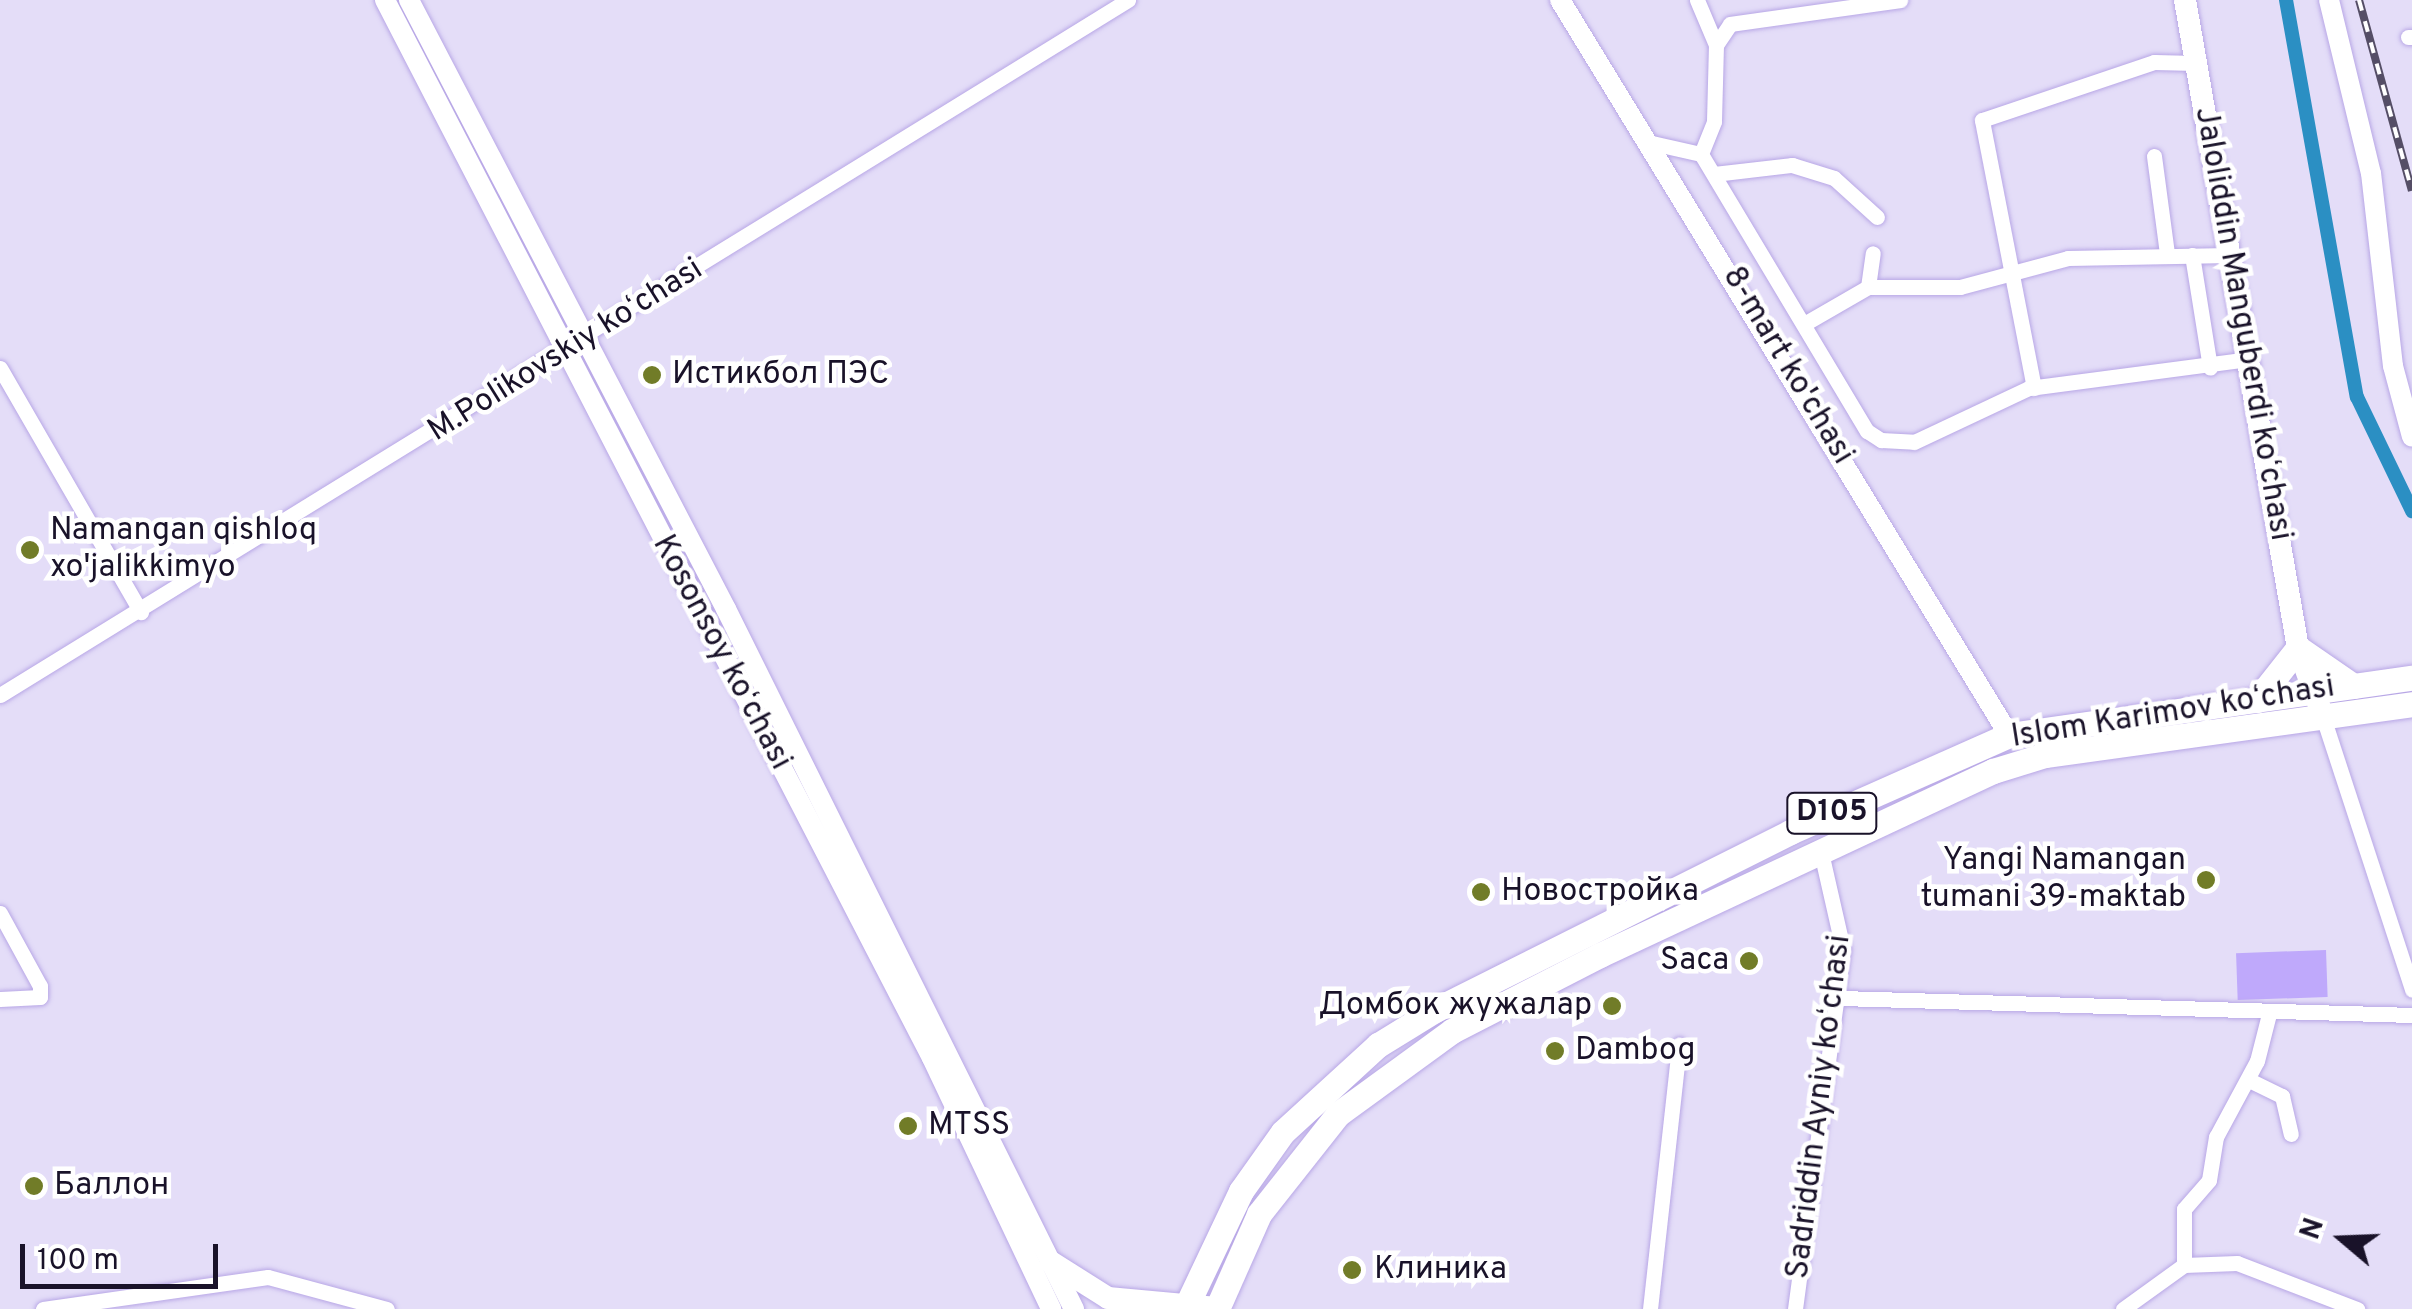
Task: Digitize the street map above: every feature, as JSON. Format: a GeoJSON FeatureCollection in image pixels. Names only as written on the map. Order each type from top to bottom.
{"type":"FeatureCollection","features":[{"type":"Feature","properties":{"kind":"main road","name":"Jaloliddin Manguberdi koʻchasi"},"geometry":{"type":"LineString","coordinates":[[2185,0],[2298,648],[2323,716]]}},
{"type":"Feature","properties":{"kind":"main road"},"geometry":{"type":"LineString","coordinates":[[2256,700],[2298,648],[2353,686]]}},
{"type":"Feature","properties":{"kind":"main road","name":"Islom Karimov koʻchasi"},"geometry":{"type":"LineString","coordinates":[[1184,1308],[1242,1192],[1282,1132],[1378,1046],[1790,832],[2010,735],[2412,678]]}},
{"type":"Feature","properties":{"kind":"main road","name":"Islom Karimov koʻchasi"},"geometry":{"type":"LineString","coordinates":[[1217,1309],[1292,1166],[1390,1070],[1820,848],[2044,755],[2412,704]]}},
{"type":"Feature","properties":{"kind":"main road"},"geometry":{"type":"LineString","coordinates":[[1051,1262],[1092,1293],[1184,1308],[1217,1309]]}},
{"type":"Feature","properties":{"kind":"street","name":"Kosonsoy koʻchasi"},"geometry":{"type":"LineString","coordinates":[[385,0],[562,354],[932,1058],[1051,1309]]}},
{"type":"Feature","properties":{"kind":"street","name":"Kosonsoy koʻchasi"},"geometry":{"type":"LineString","coordinates":[[409,0],[1074,1309]]}},
{"type":"Feature","properties":{"kind":"street","name":"M.Polikovskiy koʻchasi"},"geometry":{"type":"LineString","coordinates":[[0,695],[584,341],[1128,0]]}},
{"type":"Feature","properties":{"kind":"street","name":"8-mart ko'chasi"},"geometry":{"type":"LineString","coordinates":[[1560,0],[1652,144],[2010,735]]}},
{"type":"Feature","properties":{"kind":"street"},"geometry":{"type":"LineString","coordinates":[[1698,0],[1716,45],[1714,121],[1701,154]]}},
{"type":"Feature","properties":{"kind":"street"},"geometry":{"type":"LineString","coordinates":[[1716,45],[1730,24],[1752,15],[1900,0]]}},
{"type":"Feature","properties":{"kind":"street"},"geometry":{"type":"LineString","coordinates":[[2329,0],[2371,174],[2393,366],[2412,436]]}},
{"type":"Feature","properties":{"kind":"street"},"geometry":{"type":"LineString","coordinates":[[2034,388],[2019,275],[1982,120],[2154,62],[2196,62]]}},
{"type":"Feature","properties":{"kind":"street"},"geometry":{"type":"LineString","coordinates":[[1652,144],[1701,154],[1867,431],[1881,440],[1914,442],[1999,395],[2210,368],[2248,359]]}},
{"type":"Feature","properties":{"kind":"street"},"geometry":{"type":"LineString","coordinates":[[2154,156],[2166,253]]}},
{"type":"Feature","properties":{"kind":"street"},"geometry":{"type":"LineString","coordinates":[[1714,174],[1792,165],[1834,178],[1877,217]]}},
{"type":"Feature","properties":{"kind":"street"},"geometry":{"type":"LineString","coordinates":[[1868,287],[1872,253]]}},
{"type":"Feature","properties":{"kind":"street"},"geometry":{"type":"LineString","coordinates":[[1804,324],[1868,287],[1960,287],[2019,275],[2068,258],[2166,253],[2230,255]]}},
{"type":"Feature","properties":{"kind":"street"},"geometry":{"type":"LineString","coordinates":[[2192,255],[2210,368]]}},
{"type":"Feature","properties":{"kind":"street"},"geometry":{"type":"LineString","coordinates":[[0,368],[142,612]]}},
{"type":"Feature","properties":{"kind":"street"},"geometry":{"type":"LineString","coordinates":[[2323,716],[2408,966],[2412,990]]}},
{"type":"Feature","properties":{"kind":"street","name":"Sadriddin Ayniy koʻchasi"},"geometry":{"type":"LineString","coordinates":[[1795,1309],[1840,998],[1843,916],[1820,848]]}},
{"type":"Feature","properties":{"kind":"street"},"geometry":{"type":"LineString","coordinates":[[0,913],[40,986],[40,997],[0,999]]}},
{"type":"Feature","properties":{"kind":"street"},"geometry":{"type":"LineString","coordinates":[[1840,998],[2268,1014],[2412,1015]]}},
{"type":"Feature","properties":{"kind":"street"},"geometry":{"type":"LineString","coordinates":[[2184,1265],[2184,1208],[2209,1180],[2216,1137],[2249,1080],[2268,1014]]}},
{"type":"Feature","properties":{"kind":"street"},"geometry":{"type":"LineString","coordinates":[[1650,1309],[1680,1044]]}},
{"type":"Feature","properties":{"kind":"street"},"geometry":{"type":"LineString","coordinates":[[2249,1080],[2282,1096],[2290,1134]]}},
{"type":"Feature","properties":{"kind":"street"},"geometry":{"type":"LineString","coordinates":[[2123,1309],[2184,1265],[2251,1265],[2357,1309]]}},
{"type":"Feature","properties":{"kind":"street"},"geometry":{"type":"LineString","coordinates":[[43,1309],[268,1277],[386,1309]]}},
{"type":"Feature","properties":{"kind":"shaded area"},"geometry":{"type":"Polygon","coordinates":[[[2326,950],[2328,997],[2238,1000],[2236,953],[2326,950]]]}},
{"type":"Feature","properties":{"kind":"waterway"},"geometry":{"type":"LineString","coordinates":[[2286,0],[2357,397],[2412,511]]}},
{"type":"Feature","properties":{"kind":"railway"},"geometry":{"type":"LineString","coordinates":[[2359,0],[2412,191]]}},
{"type":"Feature","properties":{"kind":"place","name":"Истикбол ПЭС"},"geometry":{"type":"Point","coordinates":[652,375]}},
{"type":"Feature","properties":{"kind":"place","name":"Namangan qishloq xo'jalikkimyo"},"geometry":{"type":"Point","coordinates":[30,550]}},
{"type":"Feature","properties":{"kind":"place","name":"Yangi Namangan tumani 39-maktab"},"geometry":{"type":"Point","coordinates":[2206,880]}},
{"type":"Feature","properties":{"kind":"place","name":"Новостройка"},"geometry":{"type":"Point","coordinates":[1481,892]}},
{"type":"Feature","properties":{"kind":"place","name":"Saca"},"geometry":{"type":"Point","coordinates":[1749,961]}},
{"type":"Feature","properties":{"kind":"place","name":"Домбок жужалар"},"geometry":{"type":"Point","coordinates":[1612,1006]}},
{"type":"Feature","properties":{"kind":"place","name":"Dambog"},"geometry":{"type":"Point","coordinates":[1555,1051]}},
{"type":"Feature","properties":{"kind":"place","name":"MTSS"},"geometry":{"type":"Point","coordinates":[908,1126]}},
{"type":"Feature","properties":{"kind":"place","name":"Баллон"},"geometry":{"type":"Point","coordinates":[34,1186]}},
{"type":"Feature","properties":{"kind":"place","name":"Клиника"},"geometry":{"type":"Point","coordinates":[1352,1270]}}]}
